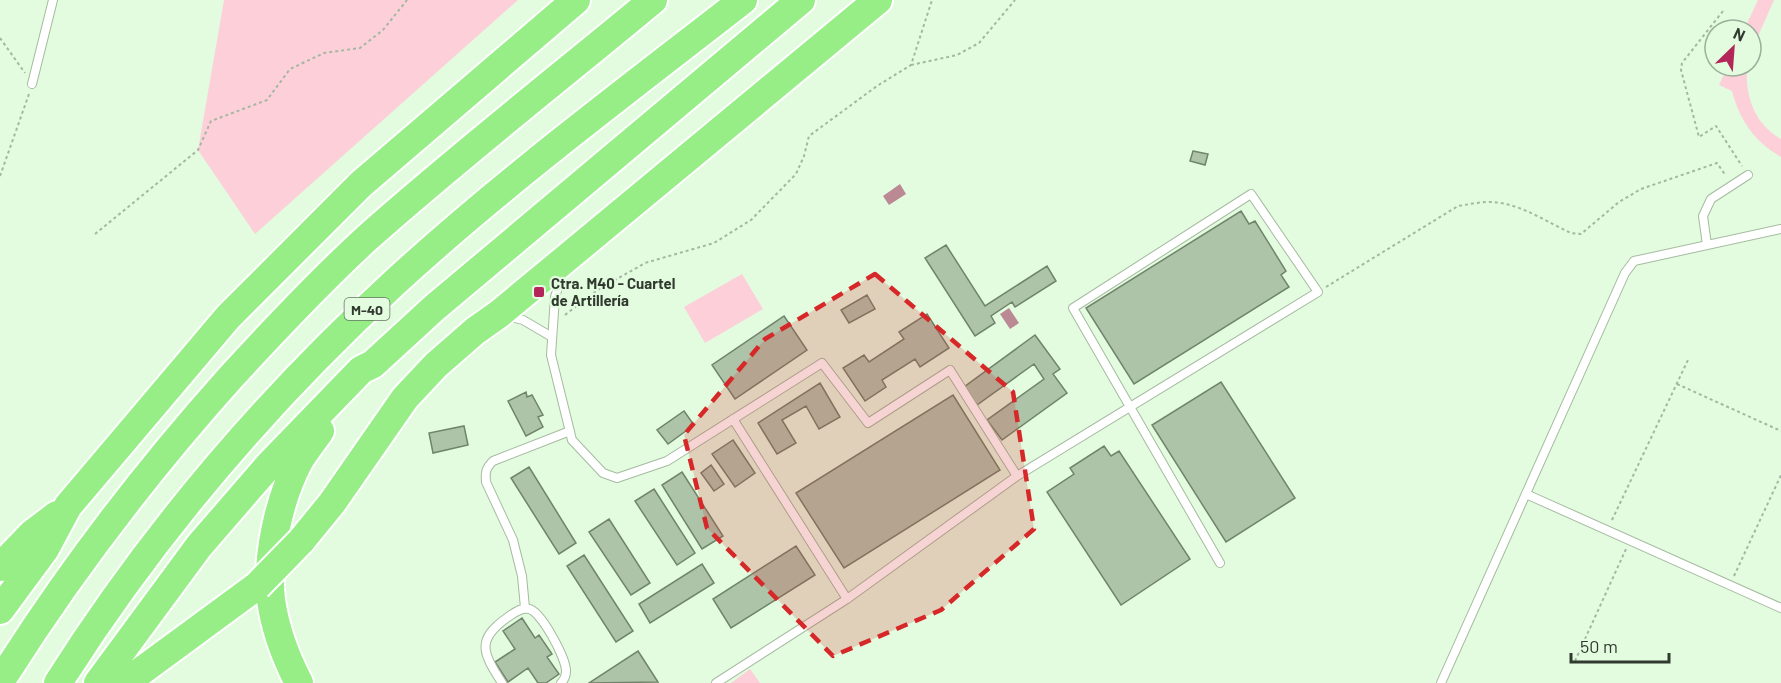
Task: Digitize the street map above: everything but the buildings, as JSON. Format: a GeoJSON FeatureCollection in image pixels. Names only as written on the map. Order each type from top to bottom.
{"type":"FeatureCollection","features":[{"type":"Feature","properties":{"kind":"highway"},"geometry":{"type":"LineString","coordinates":[[0,567],[32,534],[68,506],[228,317],[306,237],[369,177],[576,0]]}},
{"type":"Feature","properties":{"kind":"highway"},"geometry":{"type":"LineString","coordinates":[[0,682],[34,628],[126,500],[203,408],[281,321],[366,239],[653,0]]}},
{"type":"Feature","properties":{"kind":"highway","name":"M-40"},"geometry":{"type":"LineString","coordinates":[[58,683],[167,527],[240,441],[323,351],[394,282],[497,194],[743,0]]}},
{"type":"Feature","properties":{"kind":"highway"},"geometry":{"type":"LineString","coordinates":[[98,683],[199,546],[270,464],[361,370],[373,364],[434,308],[801,0]]}},
{"type":"Feature","properties":{"kind":"highway"},"geometry":{"type":"LineString","coordinates":[[125,683],[257,586],[301,541],[332,503],[405,398],[436,365],[879,0]]}},
{"type":"Feature","properties":{"kind":"highway"},"geometry":{"type":"LineString","coordinates":[[299,683],[282,644],[271,600],[271,557],[282,504],[299,462],[320,430],[353,392],[369,378],[373,364]]}},
{"type":"Feature","properties":{"kind":"highway"},"geometry":{"type":"LineString","coordinates":[[0,610],[45,549],[68,506]]}},
{"type":"Feature","properties":{"kind":"lane"},"geometry":{"type":"LineString","coordinates":[[33,84],[53,0]]}},
{"type":"Feature","properties":{"kind":"lane"},"geometry":{"type":"LineString","coordinates":[[1707,245],[1703,216],[1711,199],[1748,175]]}},
{"type":"Feature","properties":{"kind":"lane"},"geometry":{"type":"LineString","coordinates":[[716,683],[847,599],[1017,476],[1130,407],[1318,292],[1251,194],[1073,308],[1130,407],[1220,563]]}},
{"type":"Feature","properties":{"kind":"lane"},"geometry":{"type":"LineString","coordinates":[[1441,683],[1629,267],[1634,261],[1781,229]]}},
{"type":"Feature","properties":{"kind":"lane"},"geometry":{"type":"LineString","coordinates":[[568,256],[555,297],[550,355],[572,440],[603,473],[617,478],[667,460],[822,363],[868,423],[950,370],[1017,476]]}},
{"type":"Feature","properties":{"kind":"lane"},"geometry":{"type":"LineString","coordinates":[[499,314],[523,320],[552,337]]}},
{"type":"Feature","properties":{"kind":"lane"},"geometry":{"type":"LineString","coordinates":[[733,419],[847,599]]}},
{"type":"Feature","properties":{"kind":"lane"},"geometry":{"type":"LineString","coordinates":[[525,608],[522,576],[513,540],[486,482],[485,473],[487,466],[493,461],[570,431]]}},
{"type":"Feature","properties":{"kind":"lane"},"geometry":{"type":"LineString","coordinates":[[1526,494],[1781,609]]}},
{"type":"Feature","properties":{"kind":"lane"},"geometry":{"type":"LineString","coordinates":[[501,683],[489,662],[485,647],[487,636],[496,625],[514,612],[525,608],[532,609],[540,616],[564,658],[567,670],[566,678],[561,683]]}},
{"type":"Feature","properties":{"kind":"path"},"geometry":{"type":"LineString","coordinates":[[95,234],[198,150],[211,121],[267,100],[290,69],[298,65],[324,53],[360,48],[383,30],[407,0]]}},
{"type":"Feature","properties":{"kind":"path"},"geometry":{"type":"LineString","coordinates":[[911,65],[932,0]]}},
{"type":"Feature","properties":{"kind":"path"},"geometry":{"type":"LineString","coordinates":[[553,323],[596,291],[645,263],[714,243],[751,220],[796,174],[809,136],[877,86],[911,65],[957,55],[979,43],[1015,0]]}},
{"type":"Feature","properties":{"kind":"path"},"geometry":{"type":"LineString","coordinates":[[1723,11],[1682,63],[1681,70],[1699,137],[1716,126],[1748,175]]}},
{"type":"Feature","properties":{"kind":"path"},"geometry":{"type":"LineString","coordinates":[[0,38],[33,84],[0,176]]}},
{"type":"Feature","properties":{"kind":"path"},"geometry":{"type":"LineString","coordinates":[[1318,292],[1458,206],[1483,202],[1501,203],[1516,207],[1571,233],[1581,234],[1619,202],[1641,189],[1717,163],[1733,185]]}},
{"type":"Feature","properties":{"kind":"path"},"geometry":{"type":"LineString","coordinates":[[1608,530],[1688,360]]}},
{"type":"Feature","properties":{"kind":"path"},"geometry":{"type":"LineString","coordinates":[[1677,384],[1781,431]]}},
{"type":"Feature","properties":{"kind":"path"},"geometry":{"type":"LineString","coordinates":[[1730,585],[1781,476]]}},
{"type":"Feature","properties":{"kind":"path"},"geometry":{"type":"LineString","coordinates":[[1575,661],[1630,541]]}},
{"type":"Feature","properties":{"kind":"highlighted area"},"geometry":{"type":"Polygon","coordinates":[[[875,274],[1013,392],[1034,529],[941,610],[833,656],[707,528],[684,435],[765,339],[875,274]]]}},
{"type":"Feature","properties":{"kind":"shaded area"},"geometry":{"type":"Polygon","coordinates":[[[224,0],[518,0],[255,234],[198,150],[224,0]]]}},
{"type":"Feature","properties":{"kind":"shaded area"},"geometry":{"type":"Polygon","coordinates":[[[1758,0],[1774,0],[1763,25],[1763,18],[1750,18],[1758,0]]]}},
{"type":"Feature","properties":{"kind":"shaded area"},"geometry":{"type":"Polygon","coordinates":[[[1722,78],[1747,78],[1750,98],[1758,117],[1781,139],[1781,157],[1763,144],[1749,129],[1739,112],[1732,91],[1719,85],[1722,78]]]}},
{"type":"Feature","properties":{"kind":"shaded area"},"geometry":{"type":"Polygon","coordinates":[[[900,184],[906,194],[889,205],[883,196],[900,184]]]}},
{"type":"Feature","properties":{"kind":"shaded area"},"geometry":{"type":"Polygon","coordinates":[[[742,274],[763,309],[705,343],[684,307],[742,274]]]}},
{"type":"Feature","properties":{"kind":"shaded area"},"geometry":{"type":"Polygon","coordinates":[[[1009,308],[1019,323],[1010,329],[1000,314],[1009,308]]]}},
{"type":"Feature","properties":{"kind":"shaded area"},"geometry":{"type":"Polygon","coordinates":[[[750,669],[760,683],[731,683],[750,669]]]}},
{"type":"Feature","properties":{"kind":"place","name":"Ctra. M40 - Cuartel de Artillería"},"geometry":{"type":"Point","coordinates":[539,292]}}]}
